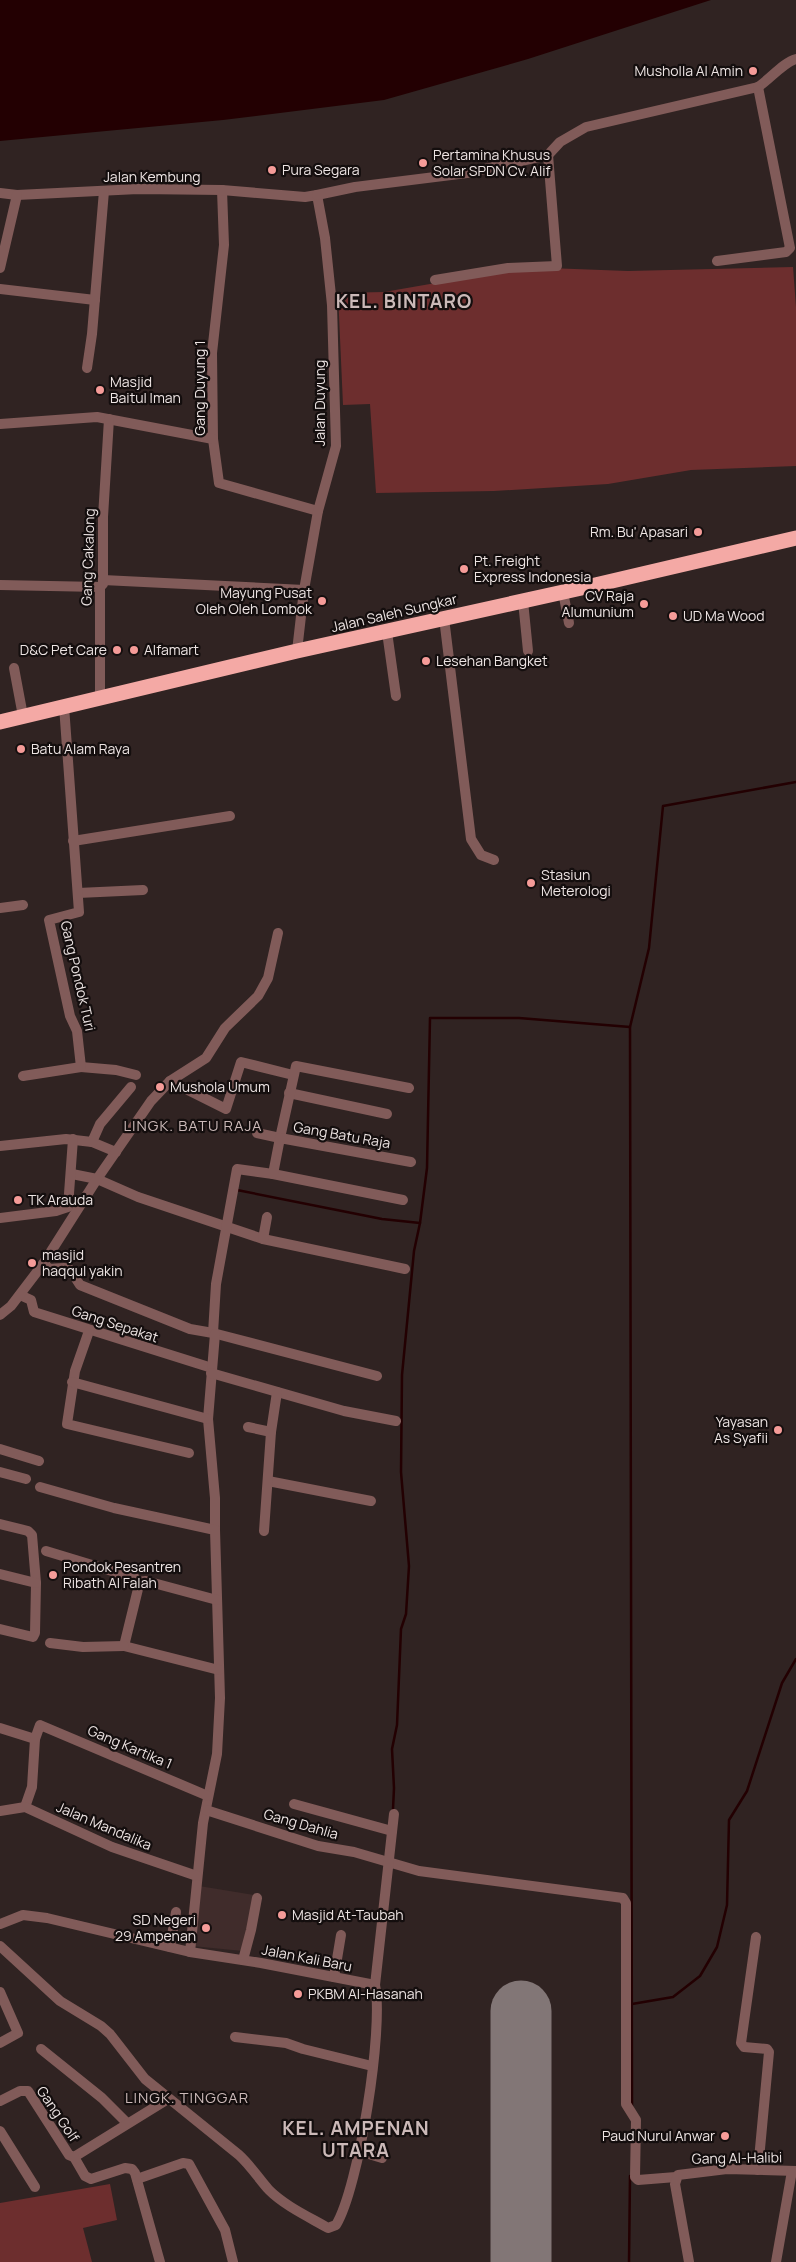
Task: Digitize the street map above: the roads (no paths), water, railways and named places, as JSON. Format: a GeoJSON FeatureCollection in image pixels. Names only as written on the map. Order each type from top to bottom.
{"type":"FeatureCollection","features":[{"type":"Feature","properties":{"kind":"highway","name":"Jalan Saleh Sungkar"},"geometry":{"type":"LineString","coordinates":[[0,722],[297,651],[388,632],[796,538]]}},
{"type":"Feature","properties":{"kind":"street"},"geometry":{"type":"LineString","coordinates":[[317,195],[355,187],[467,173],[548,155],[560,142],[586,127],[758,87],[776,74],[782,66],[796,59]]}},
{"type":"Feature","properties":{"kind":"street"},"geometry":{"type":"LineString","coordinates":[[717,262],[786,252],[790,248],[758,87]]}},
{"type":"Feature","properties":{"kind":"street"},"geometry":{"type":"LineString","coordinates":[[435,280],[508,268],[557,266],[548,155]]}},
{"type":"Feature","properties":{"kind":"street","name":"Jalan Kembung"},"geometry":{"type":"LineString","coordinates":[[0,193],[17,195],[104,191],[222,190],[305,197],[317,195]]}},
{"type":"Feature","properties":{"kind":"street","name":"Gang Duyung 1"},"geometry":{"type":"LineString","coordinates":[[222,190],[224,259],[212,353],[213,439],[219,483],[318,510]]}},
{"type":"Feature","properties":{"kind":"street"},"geometry":{"type":"LineString","coordinates":[[87,368],[104,191]]}},
{"type":"Feature","properties":{"kind":"street"},"geometry":{"type":"LineString","coordinates":[[0,268],[17,195]]}},
{"type":"Feature","properties":{"kind":"street","name":"Jalan Duyung"},"geometry":{"type":"LineString","coordinates":[[297,651],[304,590],[318,510],[336,446],[332,305],[326,246],[317,195]]}},
{"type":"Feature","properties":{"kind":"street"},"geometry":{"type":"LineString","coordinates":[[0,289],[95,300]]}},
{"type":"Feature","properties":{"kind":"street"},"geometry":{"type":"LineString","coordinates":[[0,424],[81,417],[108,419],[213,439]]}},
{"type":"Feature","properties":{"kind":"street","name":"Gang Cakalong"},"geometry":{"type":"LineString","coordinates":[[100,697],[102,517],[108,419]]}},
{"type":"Feature","properties":{"kind":"street"},"geometry":{"type":"LineString","coordinates":[[0,585],[101,584],[304,590]]}},
{"type":"Feature","properties":{"kind":"street"},"geometry":{"type":"LineString","coordinates":[[563,592],[569,623]]}},
{"type":"Feature","properties":{"kind":"street"},"geometry":{"type":"LineString","coordinates":[[523,601],[528,651]]}},
{"type":"Feature","properties":{"kind":"street"},"geometry":{"type":"LineString","coordinates":[[444,618],[471,839],[478,852],[494,860]]}},
{"type":"Feature","properties":{"kind":"street"},"geometry":{"type":"LineString","coordinates":[[388,632],[396,696]]}},
{"type":"Feature","properties":{"kind":"street"},"geometry":{"type":"LineString","coordinates":[[14,668],[23,716]]}},
{"type":"Feature","properties":{"kind":"street","name":"Gang Pondok Turi"},"geometry":{"type":"LineString","coordinates":[[64,706],[78,914],[51,918],[49,920],[70,1016],[77,1032],[81,1068]]}},
{"type":"Feature","properties":{"kind":"street"},"geometry":{"type":"LineString","coordinates":[[73,841],[230,816]]}},
{"type":"Feature","properties":{"kind":"street"},"geometry":{"type":"LineString","coordinates":[[78,893],[144,890]]}},
{"type":"Feature","properties":{"kind":"street"},"geometry":{"type":"LineString","coordinates":[[0,908],[24,905]]}},
{"type":"Feature","properties":{"kind":"street"},"geometry":{"type":"LineString","coordinates":[[0,1315],[20,1295],[43,1264],[97,1179],[150,1101],[170,1081],[206,1058],[225,1028],[258,996],[268,978],[278,933]]}},
{"type":"Feature","properties":{"kind":"street"},"geometry":{"type":"LineString","coordinates":[[170,1081],[226,1108],[241,1062],[293,1074]]}},
{"type":"Feature","properties":{"kind":"street"},"geometry":{"type":"LineString","coordinates":[[257,1133],[280,1138],[294,1069],[300,1065],[409,1088]]}},
{"type":"Feature","properties":{"kind":"street"},"geometry":{"type":"LineString","coordinates":[[22,1076],[81,1068],[116,1070],[136,1075]]}},
{"type":"Feature","properties":{"kind":"street"},"geometry":{"type":"LineString","coordinates":[[92,1142],[100,1124],[131,1087]]}},
{"type":"Feature","properties":{"kind":"street"},"geometry":{"type":"LineString","coordinates":[[289,1093],[387,1114]]}},
{"type":"Feature","properties":{"kind":"street","name":"Gang Batu Raja"},"geometry":{"type":"LineString","coordinates":[[274,1174],[280,1138],[411,1162]]}},
{"type":"Feature","properties":{"kind":"street"},"geometry":{"type":"LineString","coordinates":[[0,1146],[73,1139],[92,1142],[116,1152]]}},
{"type":"Feature","properties":{"kind":"street"},"geometry":{"type":"LineString","coordinates":[[0,1218],[65,1209],[69,1202],[73,1139]]}},
{"type":"Feature","properties":{"kind":"street"},"geometry":{"type":"LineString","coordinates":[[190,1952],[197,1876],[206,1810],[217,1754],[219,1670],[215,1498],[208,1419],[216,1284],[237,1169],[274,1174],[404,1200]]}},
{"type":"Feature","properties":{"kind":"street"},"geometry":{"type":"LineString","coordinates":[[72,1174],[97,1179],[138,1196],[263,1239],[405,1268]]}},
{"type":"Feature","properties":{"kind":"street"},"geometry":{"type":"LineString","coordinates":[[263,1239],[267,1217]]}},
{"type":"Feature","properties":{"kind":"street"},"geometry":{"type":"LineString","coordinates":[[43,1264],[50,1269],[64,1266],[71,1269],[80,1285],[190,1329],[214,1333],[377,1376]]}},
{"type":"Feature","properties":{"kind":"street","name":"Gang Sepakat"},"geometry":{"type":"LineString","coordinates":[[20,1295],[31,1300],[34,1312],[89,1331],[277,1392],[344,1411],[396,1420]]}},
{"type":"Feature","properties":{"kind":"street"},"geometry":{"type":"LineString","coordinates":[[89,1331],[72,1382],[67,1420],[69,1426],[189,1453]]}},
{"type":"Feature","properties":{"kind":"street"},"geometry":{"type":"LineString","coordinates":[[72,1382],[208,1419]]}},
{"type":"Feature","properties":{"kind":"street"},"geometry":{"type":"LineString","coordinates":[[264,1530],[271,1432],[277,1392]]}},
{"type":"Feature","properties":{"kind":"street"},"geometry":{"type":"LineString","coordinates":[[248,1427],[271,1432]]}},
{"type":"Feature","properties":{"kind":"street"},"geometry":{"type":"LineString","coordinates":[[0,1450],[39,1460]]}},
{"type":"Feature","properties":{"kind":"street"},"geometry":{"type":"LineString","coordinates":[[0,1472],[26,1479]]}},
{"type":"Feature","properties":{"kind":"street"},"geometry":{"type":"LineString","coordinates":[[268,1481],[371,1501]]}},
{"type":"Feature","properties":{"kind":"street"},"geometry":{"type":"LineString","coordinates":[[40,1487],[114,1508],[215,1530]]}},
{"type":"Feature","properties":{"kind":"street"},"geometry":{"type":"LineString","coordinates":[[0,1524],[28,1530],[32,1535],[36,1583],[35,1633],[33,1636],[0,1629]]}},
{"type":"Feature","properties":{"kind":"street"},"geometry":{"type":"LineString","coordinates":[[46,1551],[131,1576],[137,1582],[138,1589],[124,1646]]}},
{"type":"Feature","properties":{"kind":"street"},"geometry":{"type":"LineString","coordinates":[[0,1574],[36,1583]]}},
{"type":"Feature","properties":{"kind":"street"},"geometry":{"type":"LineString","coordinates":[[137,1582],[146,1581],[217,1600]]}},
{"type":"Feature","properties":{"kind":"street"},"geometry":{"type":"LineString","coordinates":[[50,1643],[99,1647],[124,1646],[219,1670]]}},
{"type":"Feature","properties":{"kind":"street","name":"Gang Kartika 1"},"geometry":{"type":"LineString","coordinates":[[35,1738],[40,1724],[208,1796]]}},
{"type":"Feature","properties":{"kind":"street"},"geometry":{"type":"LineString","coordinates":[[0,1728],[35,1738],[32,1787],[25,1807],[0,1812]]}},
{"type":"Feature","properties":{"kind":"street"},"geometry":{"type":"LineString","coordinates":[[294,1804],[392,1831]]}},
{"type":"Feature","properties":{"kind":"street","name":"Jalan Mandalika"},"geometry":{"type":"LineString","coordinates":[[25,1807],[112,1847],[197,1876]]}},
{"type":"Feature","properties":{"kind":"street","name":"Gang Dahlia"},"geometry":{"type":"LineString","coordinates":[[206,1810],[318,1846],[354,1852],[419,1871],[623,1898],[626,1901],[626,2104],[636,2120],[635,2177],[638,2180],[676,2177]]}},
{"type":"Feature","properties":{"kind":"street"},"geometry":{"type":"LineString","coordinates":[[0,1946],[49,1993],[110,2034],[145,2079],[252,2166],[269,2190],[287,2204],[328,2228],[334,2227],[338,2221],[360,2151],[378,2020],[377,1998],[374,1985],[394,1814]]}},
{"type":"Feature","properties":{"kind":"street"},"geometry":{"type":"LineString","coordinates":[[243,1960],[257,1898]]}},
{"type":"Feature","properties":{"kind":"street"},"geometry":{"type":"LineString","coordinates":[[170,1947],[176,1912]]}},
{"type":"Feature","properties":{"kind":"street","name":"Jalan Kali Baru"},"geometry":{"type":"LineString","coordinates":[[0,1924],[18,1916],[38,1916],[190,1952],[374,1985]]}},
{"type":"Feature","properties":{"kind":"street"},"geometry":{"type":"LineString","coordinates":[[334,1977],[341,1935]]}},
{"type":"Feature","properties":{"kind":"street"},"geometry":{"type":"LineString","coordinates":[[756,1937],[740,2044],[744,2047],[769,2051],[758,2170]]}},
{"type":"Feature","properties":{"kind":"street"},"geometry":{"type":"LineString","coordinates":[[0,1992],[18,2033],[0,2043]]}},
{"type":"Feature","properties":{"kind":"street"},"geometry":{"type":"LineString","coordinates":[[235,2037],[286,2043],[302,2049],[372,2066]]}},
{"type":"Feature","properties":{"kind":"street"},"geometry":{"type":"LineString","coordinates":[[41,2049],[102,2098],[127,2123]]}},
{"type":"Feature","properties":{"kind":"street","name":"Gang Golf"},"geometry":{"type":"LineString","coordinates":[[0,2101],[20,2091],[28,2091],[69,2155],[74,2157],[168,2099]]}},
{"type":"Feature","properties":{"kind":"street"},"geometry":{"type":"LineString","coordinates":[[0,2131],[36,2187]]}},
{"type":"Feature","properties":{"kind":"street"},"geometry":{"type":"LineString","coordinates":[[360,2151],[382,2158]]}},
{"type":"Feature","properties":{"kind":"street"},"geometry":{"type":"LineString","coordinates":[[74,2157],[85,2176],[91,2179],[128,2168],[135,2173],[160,2262]]}},
{"type":"Feature","properties":{"kind":"street"},"geometry":{"type":"LineString","coordinates":[[137,2179],[183,2163],[189,2164],[225,2230],[233,2262]]}},
{"type":"Feature","properties":{"kind":"street","name":"Gang Al-Halibi"},"geometry":{"type":"LineString","coordinates":[[688,2262],[674,2184],[676,2177],[681,2173],[703,2170],[794,2171]]}},
{"type":"Feature","properties":{"kind":"street"},"geometry":{"type":"LineString","coordinates":[[776,2262],[794,2171]]}},
{"type":"Feature","properties":{"kind":"waterway"},"geometry":{"type":"LineString","coordinates":[[632,2107],[630,1027],[649,948],[663,806],[796,782]]}},
{"type":"Feature","properties":{"kind":"waterway"},"geometry":{"type":"LineString","coordinates":[[237,1190],[382,1219],[420,1223],[427,1168],[430,1018],[519,1018],[630,1027]]}},
{"type":"Feature","properties":{"kind":"waterway"},"geometry":{"type":"LineString","coordinates":[[393,1809],[392,1749],[397,1725],[401,1629],[406,1614],[409,1566],[401,1472],[402,1375],[414,1251],[420,1223]]}},
{"type":"Feature","properties":{"kind":"waterway"},"geometry":{"type":"LineString","coordinates":[[632,2004],[673,1997],[700,1976],[717,1947],[727,1905],[729,1820],[747,1791],[782,1683],[796,1659]]}},
{"type":"Feature","properties":{"kind":"waterway"},"geometry":{"type":"LineString","coordinates":[[629,2262],[630,2176]]}},
{"type":"Feature","properties":{"kind":"place","name":"Musholla Al Amin"},"geometry":{"type":"Point","coordinates":[753,71]}},
{"type":"Feature","properties":{"kind":"place","name":"Pertamina Khusus Solar SPDN Cv. Alif"},"geometry":{"type":"Point","coordinates":[423,163]}},
{"type":"Feature","properties":{"kind":"place","name":"Pura Segara"},"geometry":{"type":"Point","coordinates":[272,170]}},
{"type":"Feature","properties":{"kind":"place","name":"Masjid Baitul Iman"},"geometry":{"type":"Point","coordinates":[100,390]}},
{"type":"Feature","properties":{"kind":"place","name":"Rm. Bu' Apasari"},"geometry":{"type":"Point","coordinates":[698,532]}},
{"type":"Feature","properties":{"kind":"place","name":"Pt. Freight Express Indonesia"},"geometry":{"type":"Point","coordinates":[464,569]}},
{"type":"Feature","properties":{"kind":"place","name":"Mayung Pusat Oleh Oleh Lombok"},"geometry":{"type":"Point","coordinates":[322,601]}},
{"type":"Feature","properties":{"kind":"place","name":"CV Raja Alumunium"},"geometry":{"type":"Point","coordinates":[644,604]}},
{"type":"Feature","properties":{"kind":"place","name":"UD Ma Wood"},"geometry":{"type":"Point","coordinates":[673,616]}},
{"type":"Feature","properties":{"kind":"place","name":"D&C Pet Care"},"geometry":{"type":"Point","coordinates":[117,650]}},
{"type":"Feature","properties":{"kind":"place","name":"Alfamart"},"geometry":{"type":"Point","coordinates":[134,650]}},
{"type":"Feature","properties":{"kind":"place","name":"Lesehan Bangket"},"geometry":{"type":"Point","coordinates":[426,661]}},
{"type":"Feature","properties":{"kind":"place","name":"Batu Alam Raya"},"geometry":{"type":"Point","coordinates":[21,749]}},
{"type":"Feature","properties":{"kind":"place","name":"Stasiun Meterologi"},"geometry":{"type":"Point","coordinates":[531,883]}},
{"type":"Feature","properties":{"kind":"place","name":"Mushola Umum"},"geometry":{"type":"Point","coordinates":[160,1087]}},
{"type":"Feature","properties":{"kind":"place","name":"TK Arauda"},"geometry":{"type":"Point","coordinates":[18,1200]}},
{"type":"Feature","properties":{"kind":"place","name":"masjid haqqul yakin"},"geometry":{"type":"Point","coordinates":[32,1263]}},
{"type":"Feature","properties":{"kind":"place","name":"Yayasan As Syafii"},"geometry":{"type":"Point","coordinates":[778,1430]}},
{"type":"Feature","properties":{"kind":"place","name":"Pondok Pesantren Ribath Al Falah"},"geometry":{"type":"Point","coordinates":[53,1575]}},
{"type":"Feature","properties":{"kind":"place","name":"Masjid At-Taubah"},"geometry":{"type":"Point","coordinates":[282,1915]}},
{"type":"Feature","properties":{"kind":"place","name":"SD Negeri 29 Ampenan"},"geometry":{"type":"Point","coordinates":[206,1928]}},
{"type":"Feature","properties":{"kind":"place","name":"PKBM Al-Hasanah"},"geometry":{"type":"Point","coordinates":[298,1994]}},
{"type":"Feature","properties":{"kind":"place","name":"Paud Nurul Anwar"},"geometry":{"type":"Point","coordinates":[725,2136]}},
{"type":"Feature","properties":{"kind":"district","name":"KEL. BINTARO"},"geometry":{"type":"Point","coordinates":[404,301]}},
{"type":"Feature","properties":{"kind":"district","name":"LINGK. BATU RAJA"},"geometry":{"type":"Point","coordinates":[193,1126]}},
{"type":"Feature","properties":{"kind":"district","name":"LINGK. TINGGAR"},"geometry":{"type":"Point","coordinates":[187,2098]}},
{"type":"Feature","properties":{"kind":"district","name":"KEL. AMPENAN UTARA"},"geometry":{"type":"Point","coordinates":[356,2139]}}]}
